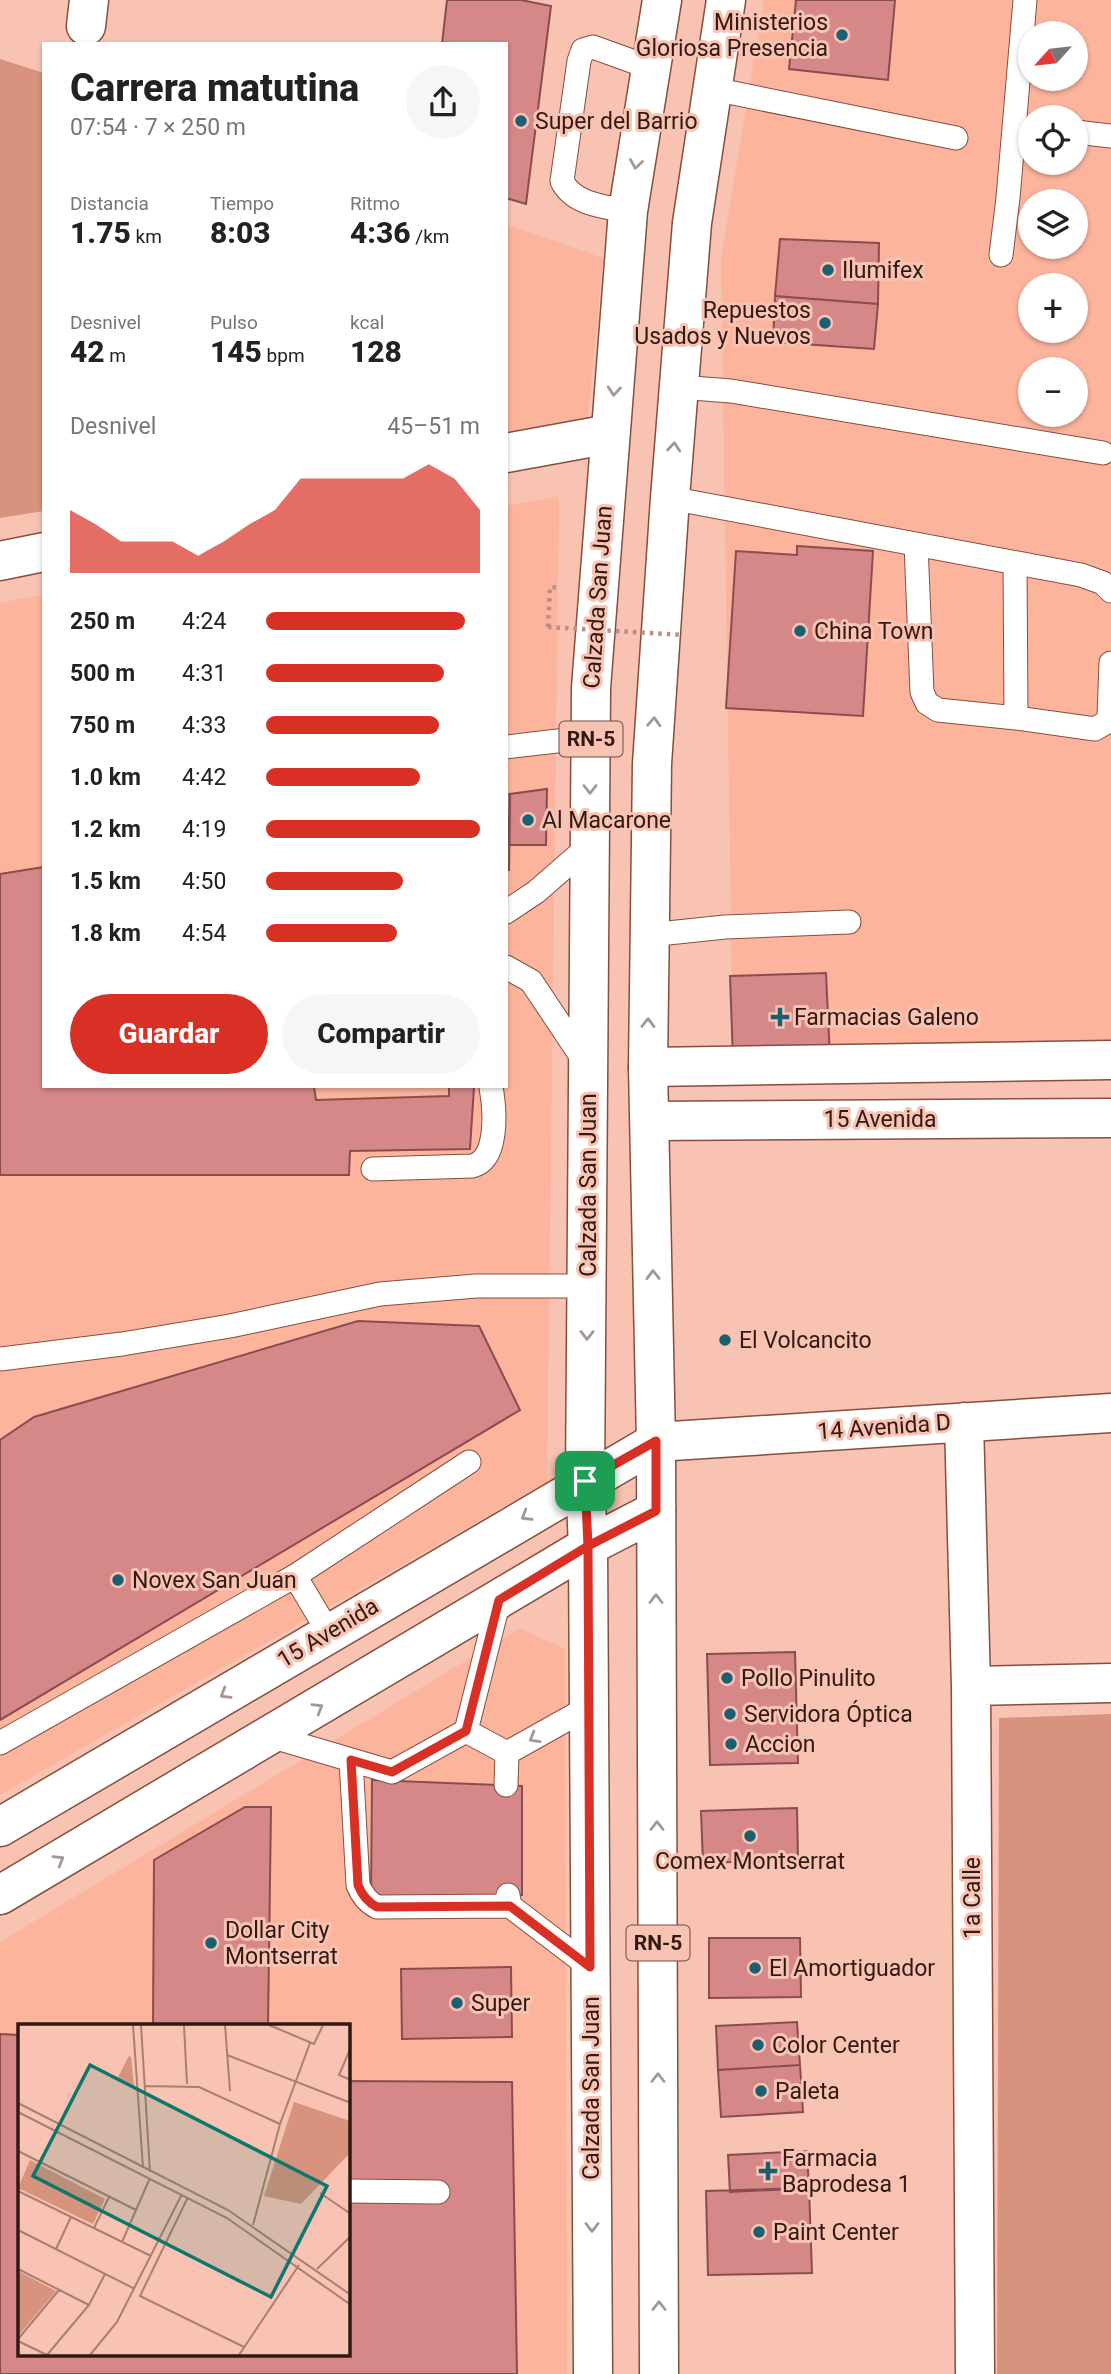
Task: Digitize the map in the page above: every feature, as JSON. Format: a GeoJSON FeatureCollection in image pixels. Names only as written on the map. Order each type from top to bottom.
{"type":"FeatureCollection","features":[{"type":"Feature","properties":{"kind":"main road","name":"Calzada San Juan"},"geometry":{"type":"LineString","coordinates":[[593,2374],[588,1546],[585,1481],[591,688],[628,211],[662,0]]}},
{"type":"Feature","properties":{"kind":"main road","name":"RN-5"},"geometry":{"type":"LineString","coordinates":[[659,2374],[656,1441],[648,1067],[652,764],[692,223],[726,0]]}},
{"type":"Feature","properties":{"kind":"main road"},"geometry":{"type":"LineString","coordinates":[[508,453],[610,433]]}},
{"type":"Feature","properties":{"kind":"main road"},"geometry":{"type":"LineString","coordinates":[[0,561],[42,552]]}},
{"type":"Feature","properties":{"kind":"main road"},"geometry":{"type":"LineString","coordinates":[[648,1067],[1111,1060]]}},
{"type":"Feature","properties":{"kind":"main road","name":"15 Avenida"},"geometry":{"type":"LineString","coordinates":[[650,1121],[1111,1118]]}},
{"type":"Feature","properties":{"kind":"main road","name":"14 Avenida D"},"geometry":{"type":"LineString","coordinates":[[656,1441],[1111,1413]]}},
{"type":"Feature","properties":{"kind":"main road","name":"1a Calle"},"geometry":{"type":"LineString","coordinates":[[964,1422],[971,1686],[975,2374]]}},
{"type":"Feature","properties":{"kind":"main road","name":"15 Avenida"},"geometry":{"type":"LineString","coordinates":[[0,1826],[656,1441]]}},
{"type":"Feature","properties":{"kind":"main road"},"geometry":{"type":"LineString","coordinates":[[0,1895],[588,1546],[656,1511]]}},
{"type":"Feature","properties":{"kind":"main road"},"geometry":{"type":"LineString","coordinates":[[971,1686],[1111,1683]]}},
{"type":"Feature","properties":{"kind":"lane"},"geometry":{"type":"LineString","coordinates":[[1022,105],[1025,0]]}},
{"type":"Feature","properties":{"kind":"lane"},"geometry":{"type":"LineString","coordinates":[[628,211],[577,198],[567,190],[562,181],[579,61],[583,50],[593,47],[651,68]]}},
{"type":"Feature","properties":{"kind":"lane"},"geometry":{"type":"LineString","coordinates":[[713,89],[956,138]]}},
{"type":"Feature","properties":{"kind":"lane"},"geometry":{"type":"LineString","coordinates":[[1088,133],[1111,136]]}},
{"type":"Feature","properties":{"kind":"lane"},"geometry":{"type":"LineString","coordinates":[[1001,255],[1018,146]]}},
{"type":"Feature","properties":{"kind":"lane"},"geometry":{"type":"LineString","coordinates":[[679,387],[731,391],[1103,453]]}},
{"type":"Feature","properties":{"kind":"lane"},"geometry":{"type":"LineString","coordinates":[[670,498],[1081,575],[1103,583],[1111,591]]}},
{"type":"Feature","properties":{"kind":"lane"},"geometry":{"type":"LineString","coordinates":[[916,544],[922,692],[927,703],[937,710],[1095,729],[1103,726],[1109,717],[1111,663]]}},
{"type":"Feature","properties":{"kind":"lane"},"geometry":{"type":"LineString","coordinates":[[1015,563],[1016,718]]}},
{"type":"Feature","properties":{"kind":"lane"},"geometry":{"type":"LineString","coordinates":[[508,745],[591,737]]}},
{"type":"Feature","properties":{"kind":"lane"},"geometry":{"type":"LineString","coordinates":[[508,911],[536,892],[590,845]]}},
{"type":"Feature","properties":{"kind":"lane"},"geometry":{"type":"LineString","coordinates":[[649,935],[725,927],[849,922]]}},
{"type":"Feature","properties":{"kind":"lane"},"geometry":{"type":"LineString","coordinates":[[508,968],[531,981],[588,1067]]}},
{"type":"Feature","properties":{"kind":"lane"},"geometry":{"type":"LineString","coordinates":[[373,1168],[481,1164],[490,1152],[494,1113],[491,1088]]}},
{"type":"Feature","properties":{"kind":"lane"},"geometry":{"type":"LineString","coordinates":[[0,1359],[122,1344],[230,1326],[380,1294],[476,1286],[587,1286]]}},
{"type":"Feature","properties":{"kind":"lane"},"geometry":{"type":"LineString","coordinates":[[0,1742],[295,1576],[469,1462]]}},
{"type":"Feature","properties":{"kind":"lane"},"geometry":{"type":"LineString","coordinates":[[295,1576],[328,1633]]}},
{"type":"Feature","properties":{"kind":"lane"},"geometry":{"type":"LineString","coordinates":[[270,1737],[392,1772],[466,1731],[499,1600]]}},
{"type":"Feature","properties":{"kind":"lane"},"geometry":{"type":"LineString","coordinates":[[507,1753],[589,1706]]}},
{"type":"Feature","properties":{"kind":"lane"},"geometry":{"type":"LineString","coordinates":[[466,1731],[507,1753]]}},
{"type":"Feature","properties":{"kind":"lane"},"geometry":{"type":"LineString","coordinates":[[506,1785],[507,1753]]}},
{"type":"Feature","properties":{"kind":"lane"},"geometry":{"type":"LineString","coordinates":[[351,1760],[358,1885],[369,1903],[377,1907],[509,1901],[590,1967]]}},
{"type":"Feature","properties":{"kind":"lane"},"geometry":{"type":"LineString","coordinates":[[350,2191],[438,2192]]}},
{"type":"Feature","properties":{"kind":"path"},"geometry":{"type":"LineString","coordinates":[[550,587],[548,628],[683,635]]}},
{"type":"Feature","properties":{"kind":"shaded area"},"geometry":{"type":"Polygon","coordinates":[[[764,0],[1111,0],[1111,1049],[733,1060],[721,259],[764,0]]]}},
{"type":"Feature","properties":{"kind":"shaded area"},"geometry":{"type":"Polygon","coordinates":[[[0,59],[42,72],[42,511],[0,518],[0,59]]]}},
{"type":"Feature","properties":{"kind":"shaded area"},"geometry":{"type":"Polygon","coordinates":[[[508,225],[603,258],[588,418],[508,434],[508,225]]]}},
{"type":"Feature","properties":{"kind":"shaded area"},"geometry":{"type":"Polygon","coordinates":[[[559,496],[547,1482],[0,1795],[0,603],[42,594],[42,1088],[508,1088],[508,506],[559,496]]]}},
{"type":"Feature","properties":{"kind":"shaded area"},"geometry":{"type":"Polygon","coordinates":[[[520,1628],[565,1649],[567,2374],[0,2374],[0,1942],[520,1628]]]}},
{"type":"Feature","properties":{"kind":"shaded area"},"geometry":{"type":"Polygon","coordinates":[[[1111,1714],[1111,2374],[997,2374],[999,1718],[1111,1714]]]}},
{"type":"Feature","properties":{"kind":"building","name":"Super del Barrio"},"geometry":{"type":"Polygon","coordinates":[[[447,0],[521,0],[551,6],[526,204],[508,199],[508,42],[442,42],[447,0]]]}},
{"type":"Feature","properties":{"kind":"building","name":"Ministerios Gloriosa Presencia"},"geometry":{"type":"Polygon","coordinates":[[[796,0],[895,0],[888,80],[789,69],[796,0]]]}},
{"type":"Feature","properties":{"kind":"building","name":"Ilumifex"},"geometry":{"type":"Polygon","coordinates":[[[780,239],[879,243],[878,304],[775,296],[780,239]]]}},
{"type":"Feature","properties":{"kind":"building","name":"Repuestos Usados y Nuevos"},"geometry":{"type":"Polygon","coordinates":[[[775,296],[878,304],[874,349],[773,342],[775,296]]]}},
{"type":"Feature","properties":{"kind":"building","name":"China Town"},"geometry":{"type":"Polygon","coordinates":[[[797,546],[873,551],[863,716],[726,708],[736,551],[797,555],[797,546]]]}},
{"type":"Feature","properties":{"kind":"building","name":"Al Macarone"},"geometry":{"type":"Polygon","coordinates":[[[547,789],[546,845],[508,845],[510,794],[547,789]]]}},
{"type":"Feature","properties":{"kind":"building"},"geometry":{"type":"Polygon","coordinates":[[[510,794],[509,870],[508,870],[510,794]]]}},
{"type":"Feature","properties":{"kind":"building"},"geometry":{"type":"Polygon","coordinates":[[[42,867],[42,1088],[314,1088],[316,1100],[449,1096],[449,1088],[474,1088],[470,1149],[350,1151],[349,1175],[0,1175],[0,874],[42,867]]]}},
{"type":"Feature","properties":{"kind":"building","name":"Farmacias Galeno"},"geometry":{"type":"Polygon","coordinates":[[[826,973],[830,1058],[733,1060],[730,976],[826,973]]]}},
{"type":"Feature","properties":{"kind":"building","name":"Novex San Juan"},"geometry":{"type":"Polygon","coordinates":[[[358,1321],[479,1326],[520,1410],[0,1720],[0,1440],[34,1417],[358,1321]]]}},
{"type":"Feature","properties":{"kind":"building"},"geometry":{"type":"Polygon","coordinates":[[[795,1652],[798,1763],[710,1765],[707,1654],[795,1652]]]}},
{"type":"Feature","properties":{"kind":"building"},"geometry":{"type":"Polygon","coordinates":[[[372,1780],[522,1786],[522,1895],[371,1897],[372,1780]]]}},
{"type":"Feature","properties":{"kind":"building","name":"Dollar City Montserrat"},"geometry":{"type":"Polygon","coordinates":[[[245,1807],[271,1807],[268,2024],[153,2024],[154,1860],[245,1807]]]}},
{"type":"Feature","properties":{"kind":"building","name":"Comex Montserrat"},"geometry":{"type":"Polygon","coordinates":[[[797,1808],[798,1860],[703,1863],[701,1811],[797,1808]]]}},
{"type":"Feature","properties":{"kind":"building","name":"El Amortiguador"},"geometry":{"type":"Polygon","coordinates":[[[709,1938],[800,1938],[801,1997],[709,1998],[709,1938]]]}},
{"type":"Feature","properties":{"kind":"building","name":"Super"},"geometry":{"type":"Polygon","coordinates":[[[511,1967],[512,2037],[402,2039],[401,1969],[511,1967]]]}},
{"type":"Feature","properties":{"kind":"building","name":"Color Center"},"geometry":{"type":"Polygon","coordinates":[[[797,2022],[800,2065],[718,2070],[716,2026],[797,2022]]]}},
{"type":"Feature","properties":{"kind":"building"},"geometry":{"type":"Polygon","coordinates":[[[0,2034],[18,2035],[18,2356],[350,2356],[350,2081],[512,2082],[517,2374],[0,2374],[0,2034]]]}},
{"type":"Feature","properties":{"kind":"building","name":"Paleta"},"geometry":{"type":"Polygon","coordinates":[[[800,2065],[803,2112],[721,2117],[718,2070],[800,2065]]]}},
{"type":"Feature","properties":{"kind":"building","name":"Farmacia Baprodesa 1"},"geometry":{"type":"Polygon","coordinates":[[[807,2151],[809,2188],[730,2192],[728,2155],[807,2151]]]}},
{"type":"Feature","properties":{"kind":"building","name":"Paint Center"},"geometry":{"type":"Polygon","coordinates":[[[809,2188],[812,2273],[708,2275],[706,2191],[809,2188]]]}},
{"type":"Feature","properties":{"kind":"place","name":"Ministerios Gloriosa Presencia"},"geometry":{"type":"Point","coordinates":[842,35]}},
{"type":"Feature","properties":{"kind":"place","name":"Super del Barrio"},"geometry":{"type":"Point","coordinates":[521,121]}},
{"type":"Feature","properties":{"kind":"place","name":"Ilumifex"},"geometry":{"type":"Point","coordinates":[828,270]}},
{"type":"Feature","properties":{"kind":"place","name":"Repuestos Usados y Nuevos"},"geometry":{"type":"Point","coordinates":[825,323]}},
{"type":"Feature","properties":{"kind":"place","name":"China Town"},"geometry":{"type":"Point","coordinates":[800,631]}},
{"type":"Feature","properties":{"kind":"place","name":"Al Macarone"},"geometry":{"type":"Point","coordinates":[528,820]}},
{"type":"Feature","properties":{"kind":"place","name":"Farmacias Galeno"},"geometry":{"type":"Point","coordinates":[780,1017]}},
{"type":"Feature","properties":{"kind":"place","name":"El Volcancito"},"geometry":{"type":"Point","coordinates":[725,1340]}},
{"type":"Feature","properties":{"kind":"place","name":"Novex San Juan"},"geometry":{"type":"Point","coordinates":[118,1580]}},
{"type":"Feature","properties":{"kind":"place","name":"Pollo Pinulito"},"geometry":{"type":"Point","coordinates":[727,1678]}},
{"type":"Feature","properties":{"kind":"place","name":"Servidora Óptica"},"geometry":{"type":"Point","coordinates":[730,1714]}},
{"type":"Feature","properties":{"kind":"place","name":"Accion"},"geometry":{"type":"Point","coordinates":[731,1744]}},
{"type":"Feature","properties":{"kind":"place","name":"Comex Montserrat"},"geometry":{"type":"Point","coordinates":[750,1836]}},
{"type":"Feature","properties":{"kind":"place","name":"Dollar City Montserrat"},"geometry":{"type":"Point","coordinates":[211,1943]}},
{"type":"Feature","properties":{"kind":"place","name":"El Amortiguador"},"geometry":{"type":"Point","coordinates":[755,1968]}},
{"type":"Feature","properties":{"kind":"place","name":"Super"},"geometry":{"type":"Point","coordinates":[457,2003]}},
{"type":"Feature","properties":{"kind":"place","name":"Color Center"},"geometry":{"type":"Point","coordinates":[758,2045]}},
{"type":"Feature","properties":{"kind":"place","name":"Paleta"},"geometry":{"type":"Point","coordinates":[761,2091]}},
{"type":"Feature","properties":{"kind":"place","name":"Farmacia Baprodesa 1"},"geometry":{"type":"Point","coordinates":[768,2171]}},
{"type":"Feature","properties":{"kind":"place","name":"Paint Center"},"geometry":{"type":"Point","coordinates":[759,2232]}},
{"type":"Feature","properties":{"kind":"route"},"geometry":{"type":"LineString","coordinates":[[585,1481],[588,1546],[499,1600],[466,1731],[392,1772],[351,1760],[358,1885],[369,1903],[377,1907],[510,1906],[590,1967],[588,1546],[656,1511],[656,1441],[585,1481]]}}]}
